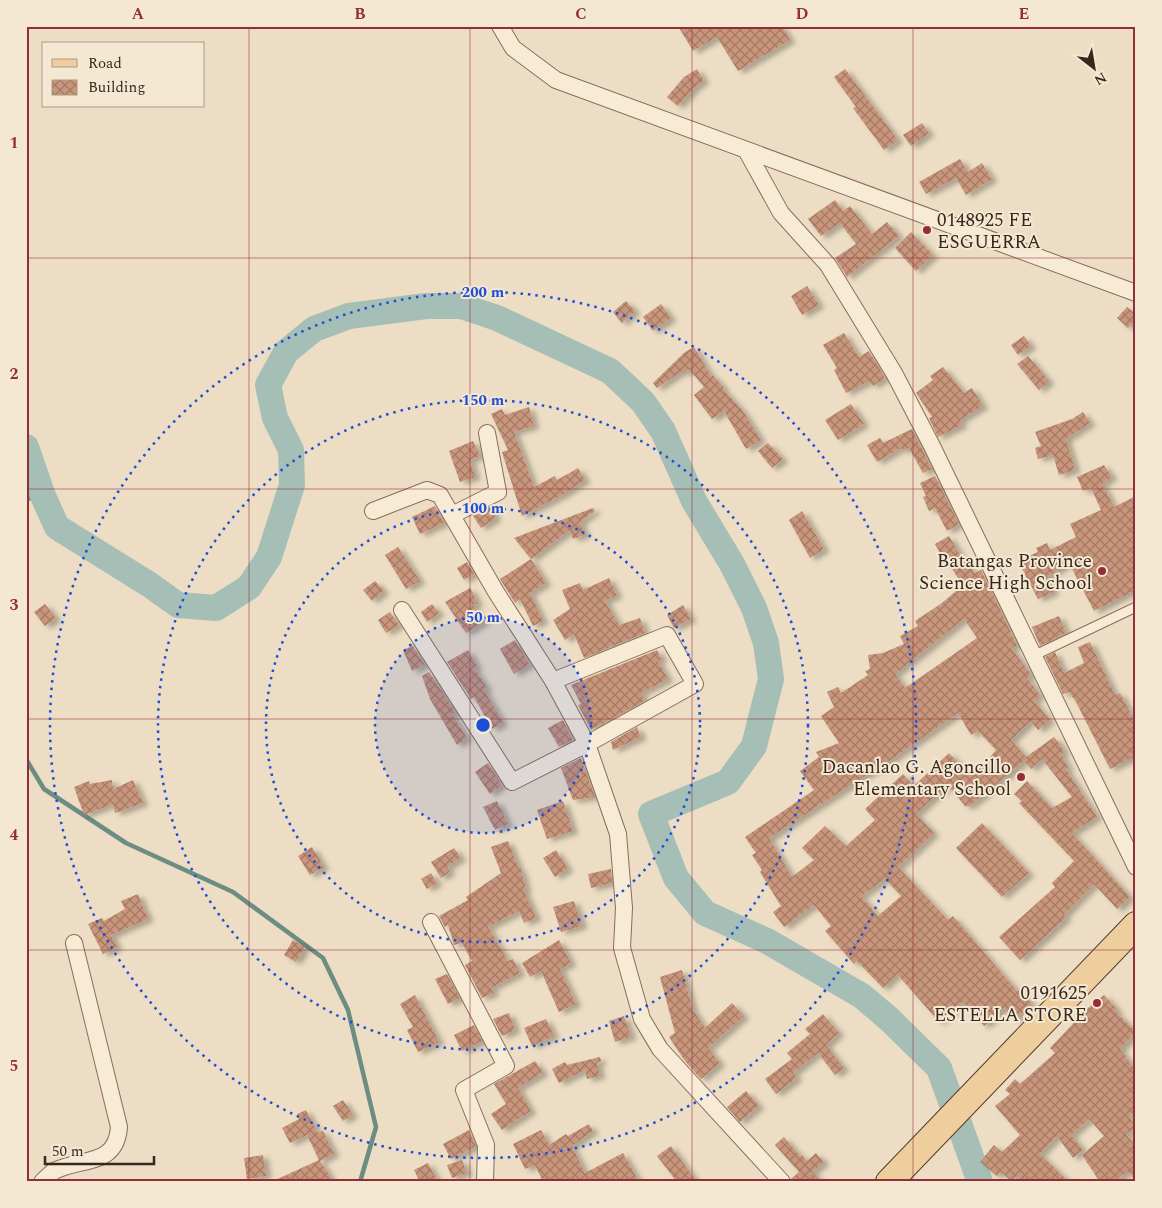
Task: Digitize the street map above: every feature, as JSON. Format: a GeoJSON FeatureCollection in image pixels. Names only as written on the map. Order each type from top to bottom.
{"type":"FeatureCollection","features":[{"type":"Feature","properties":{"kind":"main road"},"geometry":{"type":"LineString","coordinates":[[889,1182],[979,1086],[1079,986],[1136,925]]}},
{"type":"Feature","properties":{"kind":"street"},"geometry":{"type":"LineString","coordinates":[[501,27],[513,48],[556,80],[1136,293]]}},
{"type":"Feature","properties":{"kind":"street"},"geometry":{"type":"LineString","coordinates":[[746,150],[782,213],[828,265],[894,372],[932,446],[1136,867]]}},
{"type":"Feature","properties":{"kind":"street"},"geometry":{"type":"LineString","coordinates":[[452,515],[498,492],[487,433]]}},
{"type":"Feature","properties":{"kind":"street"},"geometry":{"type":"LineString","coordinates":[[373,510],[427,490],[440,495],[496,592],[553,681],[587,744],[618,834],[624,908],[622,948],[642,1019],[660,1049],[782,1182]]}},
{"type":"Feature","properties":{"kind":"street"},"geometry":{"type":"LineString","coordinates":[[402,610],[512,782],[587,744],[695,684],[667,634],[553,681]]}},
{"type":"Feature","properties":{"kind":"street"},"geometry":{"type":"LineString","coordinates":[[431,922],[506,1066],[464,1090],[486,1145],[485,1182]]}},
{"type":"Feature","properties":{"kind":"street"},"geometry":{"type":"LineString","coordinates":[[42,1182],[53,1172],[108,1155],[118,1141],[120,1127],[74,944]]}},
{"type":"Feature","properties":{"kind":"lane"},"geometry":{"type":"LineString","coordinates":[[1033,656],[1136,607]]}},
{"type":"Feature","properties":{"kind":"building"},"geometry":{"type":"Polygon","coordinates":[[[678,26],[782,26],[790,40],[738,71],[717,37],[693,51],[678,26]]]}},
{"type":"Feature","properties":{"kind":"building"},"geometry":{"type":"Polygon","coordinates":[[[697,69],[704,81],[695,87],[678,106],[667,97],[684,77],[697,69]]]}},
{"type":"Feature","properties":{"kind":"building"},"geometry":{"type":"Polygon","coordinates":[[[845,69],[898,140],[884,150],[853,108],[856,107],[834,77],[845,69]]]}},
{"type":"Feature","properties":{"kind":"building"},"geometry":{"type":"Polygon","coordinates":[[[922,123],[929,133],[911,146],[903,135],[922,123]]]}},
{"type":"Feature","properties":{"kind":"building"},"geometry":{"type":"Polygon","coordinates":[[[960,159],[968,172],[982,163],[992,179],[966,195],[956,178],[926,194],[919,182],[960,159]]]}},
{"type":"Feature","properties":{"kind":"building"},"geometry":{"type":"Polygon","coordinates":[[[835,200],[843,211],[850,206],[872,234],[887,222],[899,236],[847,277],[835,258],[856,244],[840,223],[821,236],[808,219],[835,200]]]}},
{"type":"Feature","properties":{"kind":"building"},"geometry":{"type":"Polygon","coordinates":[[[911,232],[933,255],[916,271],[895,248],[911,232]]]}},
{"type":"Feature","properties":{"kind":"building"},"geometry":{"type":"Polygon","coordinates":[[[807,286],[819,305],[802,315],[791,296],[807,286]]]}},
{"type":"Feature","properties":{"kind":"building"},"geometry":{"type":"Polygon","coordinates":[[[626,301],[635,311],[622,323],[613,312],[626,301]]]}},
{"type":"Feature","properties":{"kind":"building"},"geometry":{"type":"Polygon","coordinates":[[[661,304],[671,318],[653,331],[643,317],[661,304]]]}},
{"type":"Feature","properties":{"kind":"building"},"geometry":{"type":"Polygon","coordinates":[[[1127,307],[1136,314],[1136,318],[1128,328],[1117,318],[1127,307]]]}},
{"type":"Feature","properties":{"kind":"building"},"geometry":{"type":"Polygon","coordinates":[[[844,333],[859,357],[869,351],[885,378],[873,386],[869,381],[846,393],[834,370],[837,368],[823,345],[844,333]]]}},
{"type":"Feature","properties":{"kind":"building"},"geometry":{"type":"Polygon","coordinates":[[[1024,336],[1031,346],[1018,355],[1011,345],[1024,336]]]}},
{"type":"Feature","properties":{"kind":"building"},"geometry":{"type":"Polygon","coordinates":[[[694,347],[711,376],[713,375],[743,411],[761,440],[746,449],[724,411],[712,419],[694,395],[704,387],[689,369],[684,374],[682,371],[657,388],[653,383],[685,352],[694,347]]]}},
{"type":"Feature","properties":{"kind":"building"},"geometry":{"type":"Polygon","coordinates":[[[1028,356],[1049,381],[1039,390],[1017,364],[1028,356]]]}},
{"type":"Feature","properties":{"kind":"building"},"geometry":{"type":"Polygon","coordinates":[[[943,367],[964,393],[972,388],[983,406],[960,420],[962,425],[938,437],[929,418],[932,417],[916,393],[933,380],[930,376],[943,367]]]}},
{"type":"Feature","properties":{"kind":"building"},"geometry":{"type":"Polygon","coordinates":[[[851,404],[864,424],[838,440],[825,420],[851,404]]]}},
{"type":"Feature","properties":{"kind":"building"},"geometry":{"type":"Polygon","coordinates":[[[529,407],[534,426],[514,432],[534,487],[555,476],[557,480],[578,468],[585,480],[564,494],[522,516],[502,452],[508,450],[491,414],[502,409],[505,415],[529,407]]]}},
{"type":"Feature","properties":{"kind":"building"},"geometry":{"type":"Polygon","coordinates":[[[1083,412],[1090,423],[1066,439],[1075,470],[1059,475],[1053,455],[1038,459],[1035,448],[1041,446],[1035,432],[1072,419],[1083,412]]]}},
{"type":"Feature","properties":{"kind":"building"},"geometry":{"type":"Polygon","coordinates":[[[912,429],[932,469],[923,473],[909,448],[903,451],[901,448],[877,462],[867,445],[880,438],[883,443],[912,429]]]}},
{"type":"Feature","properties":{"kind":"building"},"geometry":{"type":"Polygon","coordinates":[[[473,441],[480,456],[470,460],[475,477],[460,482],[449,451],[473,441]]]}},
{"type":"Feature","properties":{"kind":"building"},"geometry":{"type":"Polygon","coordinates":[[[768,443],[783,459],[772,468],[758,451],[768,443]]]}},
{"type":"Feature","properties":{"kind":"building","name":"Batangas Province Science High School"},"geometry":{"type":"Polygon","coordinates":[[[1104,465],[1112,477],[1102,484],[1114,507],[1136,496],[1136,590],[1094,611],[1069,563],[1047,577],[1054,592],[1038,599],[1018,561],[1038,552],[1036,548],[1047,543],[1050,550],[1076,537],[1070,524],[1101,510],[1091,488],[1083,491],[1077,477],[1104,465]]]}},
{"type":"Feature","properties":{"kind":"building"},"geometry":{"type":"Polygon","coordinates":[[[935,476],[959,524],[947,531],[935,508],[929,511],[923,497],[926,496],[920,483],[935,476]]]}},
{"type":"Feature","properties":{"kind":"building"},"geometry":{"type":"Polygon","coordinates":[[[435,506],[444,523],[420,534],[412,517],[435,506]]]}},
{"type":"Feature","properties":{"kind":"building"},"geometry":{"type":"Polygon","coordinates":[[[490,507],[496,518],[481,528],[473,516],[490,507]]]}},
{"type":"Feature","properties":{"kind":"building"},"geometry":{"type":"Polygon","coordinates":[[[593,508],[595,511],[580,522],[585,535],[573,539],[570,530],[531,559],[514,538],[593,508]]]}},
{"type":"Feature","properties":{"kind":"building"},"geometry":{"type":"Polygon","coordinates":[[[802,511],[824,549],[810,558],[789,520],[802,511]]]}},
{"type":"Feature","properties":{"kind":"building"},"geometry":{"type":"Polygon","coordinates":[[[949,536],[962,558],[975,573],[981,570],[1017,645],[1011,648],[1031,674],[1027,678],[1040,695],[1034,701],[1050,720],[1038,730],[1031,721],[1011,740],[1026,757],[1054,737],[1059,743],[1064,752],[1061,754],[1068,767],[1066,769],[1097,817],[1072,833],[1130,897],[1117,909],[1094,884],[1064,915],[1066,918],[1020,960],[999,937],[1055,887],[1052,883],[1074,861],[1019,803],[1022,801],[1014,794],[1027,781],[1052,808],[1072,797],[1042,759],[1031,769],[1024,761],[970,806],[965,806],[948,785],[933,798],[916,814],[934,833],[898,867],[948,920],[953,916],[1017,991],[1019,990],[1032,1004],[1015,1020],[1004,1008],[984,1026],[963,1002],[939,1022],[897,974],[883,988],[857,961],[854,964],[825,931],[831,926],[814,905],[784,927],[773,912],[781,906],[760,872],[762,870],[752,855],[756,853],[745,837],[814,790],[800,771],[819,757],[816,752],[839,743],[821,716],[834,707],[827,692],[838,687],[841,693],[868,675],[865,671],[870,669],[868,655],[883,653],[904,644],[900,636],[918,626],[915,621],[942,603],[963,585],[948,563],[946,564],[935,544],[949,536]],[[964,619],[895,674],[905,688],[977,638],[964,619]],[[958,713],[875,771],[769,838],[792,877],[814,860],[802,848],[825,826],[846,846],[875,820],[865,809],[903,774],[914,786],[949,753],[968,773],[977,765],[980,769],[996,750],[978,731],[971,735],[958,713]],[[885,879],[861,896],[878,916],[901,896],[885,879]]]}},
{"type":"Feature","properties":{"kind":"building"},"geometry":{"type":"Polygon","coordinates":[[[398,547],[420,581],[406,589],[385,555],[398,547]]]}},
{"type":"Feature","properties":{"kind":"building"},"geometry":{"type":"Polygon","coordinates":[[[531,559],[546,583],[530,593],[543,621],[533,626],[520,599],[515,603],[500,579],[531,559]]]}},
{"type":"Feature","properties":{"kind":"building"},"geometry":{"type":"Polygon","coordinates":[[[467,562],[474,574],[464,580],[457,568],[467,562]]]}},
{"type":"Feature","properties":{"kind":"building"},"geometry":{"type":"Polygon","coordinates":[[[609,578],[617,595],[605,601],[619,625],[640,618],[645,633],[584,658],[574,634],[565,640],[553,620],[570,609],[562,590],[580,583],[583,590],[609,578]]]}},
{"type":"Feature","properties":{"kind":"building"},"geometry":{"type":"Polygon","coordinates":[[[375,581],[384,591],[372,601],[363,590],[375,581]]]}},
{"type":"Feature","properties":{"kind":"building"},"geometry":{"type":"Polygon","coordinates":[[[470,588],[478,603],[473,605],[484,622],[466,633],[445,602],[470,588]]]}},
{"type":"Feature","properties":{"kind":"building"},"geometry":{"type":"Polygon","coordinates":[[[45,604],[56,618],[45,626],[34,612],[45,604]]]}},
{"type":"Feature","properties":{"kind":"building"},"geometry":{"type":"Polygon","coordinates":[[[432,604],[439,613],[427,622],[421,612],[432,604]]]}},
{"type":"Feature","properties":{"kind":"building"},"geometry":{"type":"Polygon","coordinates":[[[683,605],[691,619],[674,628],[667,615],[683,605]]]}},
{"type":"Feature","properties":{"kind":"building"},"geometry":{"type":"Polygon","coordinates":[[[390,612],[399,625],[386,633],[378,620],[390,612]]]}},
{"type":"Feature","properties":{"kind":"building"},"geometry":{"type":"Polygon","coordinates":[[[1059,616],[1066,633],[1040,646],[1032,627],[1059,616]]]}},
{"type":"Feature","properties":{"kind":"building"},"geometry":{"type":"Polygon","coordinates":[[[515,640],[530,664],[514,674],[500,649],[515,640]]]}},
{"type":"Feature","properties":{"kind":"building"},"geometry":{"type":"Polygon","coordinates":[[[1090,642],[1115,695],[1120,693],[1136,724],[1136,756],[1110,769],[1076,702],[1069,692],[1063,694],[1045,657],[1055,652],[1064,673],[1084,663],[1078,647],[1090,642]]]}},
{"type":"Feature","properties":{"kind":"building"},"geometry":{"type":"Polygon","coordinates":[[[413,646],[425,665],[412,671],[403,650],[413,646]]]}},
{"type":"Feature","properties":{"kind":"building"},"geometry":{"type":"Polygon","coordinates":[[[468,650],[477,666],[474,668],[487,688],[484,690],[503,723],[492,729],[474,697],[471,699],[447,662],[468,650]]]}},
{"type":"Feature","properties":{"kind":"building"},"geometry":{"type":"Polygon","coordinates":[[[657,650],[662,659],[658,661],[668,679],[641,693],[644,701],[591,730],[578,705],[581,704],[571,685],[657,650]]]}},
{"type":"Feature","properties":{"kind":"building"},"geometry":{"type":"Polygon","coordinates":[[[429,672],[456,712],[452,714],[467,738],[457,745],[430,699],[422,676],[429,672]]]}},
{"type":"Feature","properties":{"kind":"building"},"geometry":{"type":"Polygon","coordinates":[[[563,720],[573,740],[559,747],[548,728],[563,720]]]}},
{"type":"Feature","properties":{"kind":"building"},"geometry":{"type":"Polygon","coordinates":[[[637,727],[641,737],[613,750],[611,742],[637,727]]]}},
{"type":"Feature","properties":{"kind":"building"},"geometry":{"type":"Polygon","coordinates":[[[581,758],[595,797],[573,800],[561,768],[581,758]]]}},
{"type":"Feature","properties":{"kind":"building"},"geometry":{"type":"Polygon","coordinates":[[[488,763],[502,785],[490,794],[475,772],[488,763]]]}},
{"type":"Feature","properties":{"kind":"building"},"geometry":{"type":"Polygon","coordinates":[[[112,780],[113,789],[133,780],[143,803],[115,813],[113,804],[84,815],[74,787],[89,781],[90,784],[112,780]]]}},
{"type":"Feature","properties":{"kind":"building"},"geometry":{"type":"Polygon","coordinates":[[[497,801],[508,824],[495,830],[483,807],[497,801]]]}},
{"type":"Feature","properties":{"kind":"building"},"geometry":{"type":"Polygon","coordinates":[[[563,801],[573,831],[547,839],[537,810],[563,801]]]}},
{"type":"Feature","properties":{"kind":"building"},"geometry":{"type":"Polygon","coordinates":[[[982,823],[1029,873],[1002,897],[956,848],[982,823]]]}},
{"type":"Feature","properties":{"kind":"building"},"geometry":{"type":"Polygon","coordinates":[[[508,841],[519,869],[521,869],[526,890],[524,891],[536,918],[524,923],[519,911],[488,927],[508,961],[513,959],[520,973],[491,988],[494,993],[482,998],[465,965],[472,961],[462,943],[454,945],[448,925],[445,927],[439,916],[468,900],[466,897],[501,873],[491,847],[508,841]]]}},
{"type":"Feature","properties":{"kind":"building"},"geometry":{"type":"Polygon","coordinates":[[[312,847],[324,867],[310,875],[298,856],[312,847]]]}},
{"type":"Feature","properties":{"kind":"building"},"geometry":{"type":"Polygon","coordinates":[[[454,848],[461,858],[447,867],[450,872],[441,878],[431,862],[454,848]]]}},
{"type":"Feature","properties":{"kind":"building"},"geometry":{"type":"Polygon","coordinates":[[[556,850],[568,869],[555,877],[543,858],[556,850]]]}},
{"type":"Feature","properties":{"kind":"building"},"geometry":{"type":"Polygon","coordinates":[[[611,869],[612,883],[591,888],[588,874],[611,869]]]}},
{"type":"Feature","properties":{"kind":"building"},"geometry":{"type":"Polygon","coordinates":[[[431,873],[437,883],[427,889],[421,879],[431,873]]]}},
{"type":"Feature","properties":{"kind":"building"},"geometry":{"type":"Polygon","coordinates":[[[138,894],[148,919],[111,935],[117,947],[103,954],[88,924],[102,918],[104,921],[125,909],[121,901],[138,894]]]}},
{"type":"Feature","properties":{"kind":"building"},"geometry":{"type":"Polygon","coordinates":[[[574,901],[582,926],[561,932],[553,907],[574,901]]]}},
{"type":"Feature","properties":{"kind":"building"},"geometry":{"type":"Polygon","coordinates":[[[293,940],[305,947],[296,962],[284,955],[293,940]]]}},
{"type":"Feature","properties":{"kind":"building"},"geometry":{"type":"Polygon","coordinates":[[[559,940],[571,963],[560,969],[576,1004],[559,1012],[541,971],[530,977],[522,963],[559,940]]]}},
{"type":"Feature","properties":{"kind":"building"},"geometry":{"type":"Polygon","coordinates":[[[682,970],[693,1010],[705,1028],[732,1003],[744,1016],[708,1048],[720,1063],[701,1079],[685,1061],[669,1037],[675,1033],[660,977],[682,970]]]}},
{"type":"Feature","properties":{"kind":"building"},"geometry":{"type":"Polygon","coordinates":[[[447,974],[460,998],[448,1004],[435,979],[447,974]]]}},
{"type":"Feature","properties":{"kind":"building"},"geometry":{"type":"Polygon","coordinates":[[[415,995],[439,1042],[418,1052],[407,1030],[413,1027],[400,1004],[415,995]]]}},
{"type":"Feature","properties":{"kind":"building"},"geometry":{"type":"Polygon","coordinates":[[[1104,995],[1117,1009],[1115,1011],[1136,1032],[1120,1049],[1136,1071],[1136,1111],[1129,1116],[1136,1128],[1126,1134],[1136,1146],[1136,1181],[1128,1172],[1113,1182],[1100,1182],[1082,1155],[1104,1136],[1089,1119],[1071,1135],[1083,1150],[1073,1158],[1057,1136],[1040,1154],[1069,1182],[1023,1182],[1017,1176],[1012,1182],[1001,1172],[997,1176],[980,1162],[994,1145],[1002,1152],[1020,1135],[995,1106],[1010,1094],[1005,1090],[1015,1079],[1020,1084],[1055,1053],[1050,1048],[1087,1009],[1104,995]]]}},
{"type":"Feature","properties":{"kind":"building"},"geometry":{"type":"Polygon","coordinates":[[[509,1013],[515,1030],[502,1036],[493,1019],[509,1013]]]}},
{"type":"Feature","properties":{"kind":"building"},"geometry":{"type":"Polygon","coordinates":[[[823,1014],[839,1033],[826,1045],[844,1068],[835,1075],[818,1053],[793,1073],[797,1078],[776,1094],[765,1079],[792,1059],[787,1053],[810,1034],[805,1029],[823,1014]]]}},
{"type":"Feature","properties":{"kind":"building"},"geometry":{"type":"Polygon","coordinates":[[[624,1016],[631,1037],[615,1042],[609,1021],[624,1016]]]}},
{"type":"Feature","properties":{"kind":"building"},"geometry":{"type":"Polygon","coordinates":[[[546,1019],[554,1036],[532,1046],[524,1028],[546,1019]]]}},
{"type":"Feature","properties":{"kind":"building"},"geometry":{"type":"Polygon","coordinates":[[[474,1025],[482,1041],[462,1051],[454,1035],[474,1025]]]}},
{"type":"Feature","properties":{"kind":"building"},"geometry":{"type":"Polygon","coordinates":[[[600,1057],[601,1061],[597,1063],[600,1076],[587,1079],[585,1070],[559,1083],[552,1069],[565,1062],[567,1065],[600,1057]]]}},
{"type":"Feature","properties":{"kind":"building"},"geometry":{"type":"Polygon","coordinates":[[[535,1061],[543,1073],[518,1088],[531,1111],[502,1130],[491,1114],[506,1104],[494,1084],[535,1061]]]}},
{"type":"Feature","properties":{"kind":"building"},"geometry":{"type":"Polygon","coordinates":[[[746,1091],[759,1106],[740,1122],[727,1107],[746,1091]]]}},
{"type":"Feature","properties":{"kind":"building"},"geometry":{"type":"Polygon","coordinates":[[[343,1100],[353,1115],[343,1121],[333,1106],[343,1100]]]}},
{"type":"Feature","properties":{"kind":"building"},"geometry":{"type":"Polygon","coordinates":[[[306,1110],[318,1133],[323,1131],[334,1154],[320,1161],[331,1178],[325,1182],[271,1182],[319,1160],[307,1135],[290,1143],[282,1128],[299,1119],[297,1114],[306,1110]]]}},
{"type":"Feature","properties":{"kind":"building"},"geometry":{"type":"Polygon","coordinates":[[[589,1124],[593,1131],[572,1146],[585,1173],[623,1153],[639,1182],[543,1182],[535,1165],[525,1169],[513,1144],[541,1130],[549,1145],[566,1134],[568,1136],[589,1124]]]}},
{"type":"Feature","properties":{"kind":"building"},"geometry":{"type":"Polygon","coordinates":[[[469,1130],[476,1146],[451,1159],[443,1144],[469,1130]]]}},
{"type":"Feature","properties":{"kind":"building"},"geometry":{"type":"Polygon","coordinates":[[[784,1137],[800,1156],[802,1155],[807,1161],[816,1153],[824,1162],[812,1172],[822,1182],[792,1182],[791,1179],[799,1172],[775,1145],[784,1137]]]}},
{"type":"Feature","properties":{"kind":"building"},"geometry":{"type":"Polygon","coordinates":[[[671,1146],[697,1182],[677,1182],[657,1156],[671,1146]]]}},
{"type":"Feature","properties":{"kind":"building"},"geometry":{"type":"Polygon","coordinates":[[[263,1155],[266,1176],[247,1179],[244,1158],[263,1155]]]}},
{"type":"Feature","properties":{"kind":"building"},"geometry":{"type":"Polygon","coordinates":[[[462,1160],[467,1173],[452,1178],[447,1165],[462,1160]]]}},
{"type":"Feature","properties":{"kind":"building"},"geometry":{"type":"Polygon","coordinates":[[[428,1163],[438,1182],[420,1182],[414,1170],[428,1163]]]}},
{"type":"Feature","properties":{"kind":"waterway"},"geometry":{"type":"LineString","coordinates":[[26,447],[43,496],[57,527],[150,585],[178,605],[216,608],[249,587],[269,557],[292,485],[291,450],[275,418],[268,385],[286,352],[314,329],[349,316],[426,306],[461,306],[497,318],[610,371],[643,402],[663,431],[694,501],[732,564],[754,608],[766,643],[771,679],[754,746],[728,782],[651,814],[676,878],[705,913],[767,941],[862,996],[889,1019],[939,1068],[980,1182]]}},
{"type":"Feature","properties":{"kind":"waterway"},"geometry":{"type":"LineString","coordinates":[[26,499],[43,496]]}},
{"type":"Feature","properties":{"kind":"waterway"},"geometry":{"type":"LineString","coordinates":[[26,759],[44,789],[126,843],[233,892],[323,958],[348,1010],[376,1127],[360,1182]]}},
{"type":"Feature","properties":{"kind":"place","name":"0148925 FE ESGUERRA"},"geometry":{"type":"Point","coordinates":[927,230]}},
{"type":"Feature","properties":{"kind":"place","name":"Batangas Province Science High School"},"geometry":{"type":"Point","coordinates":[1102,571]}},
{"type":"Feature","properties":{"kind":"place","name":"Dacanlao G. Agoncillo Elementary School"},"geometry":{"type":"Point","coordinates":[1021,777]}},
{"type":"Feature","properties":{"kind":"place","name":"0191625 ESTELLA STORE"},"geometry":{"type":"Point","coordinates":[1097,1003]}}]}
